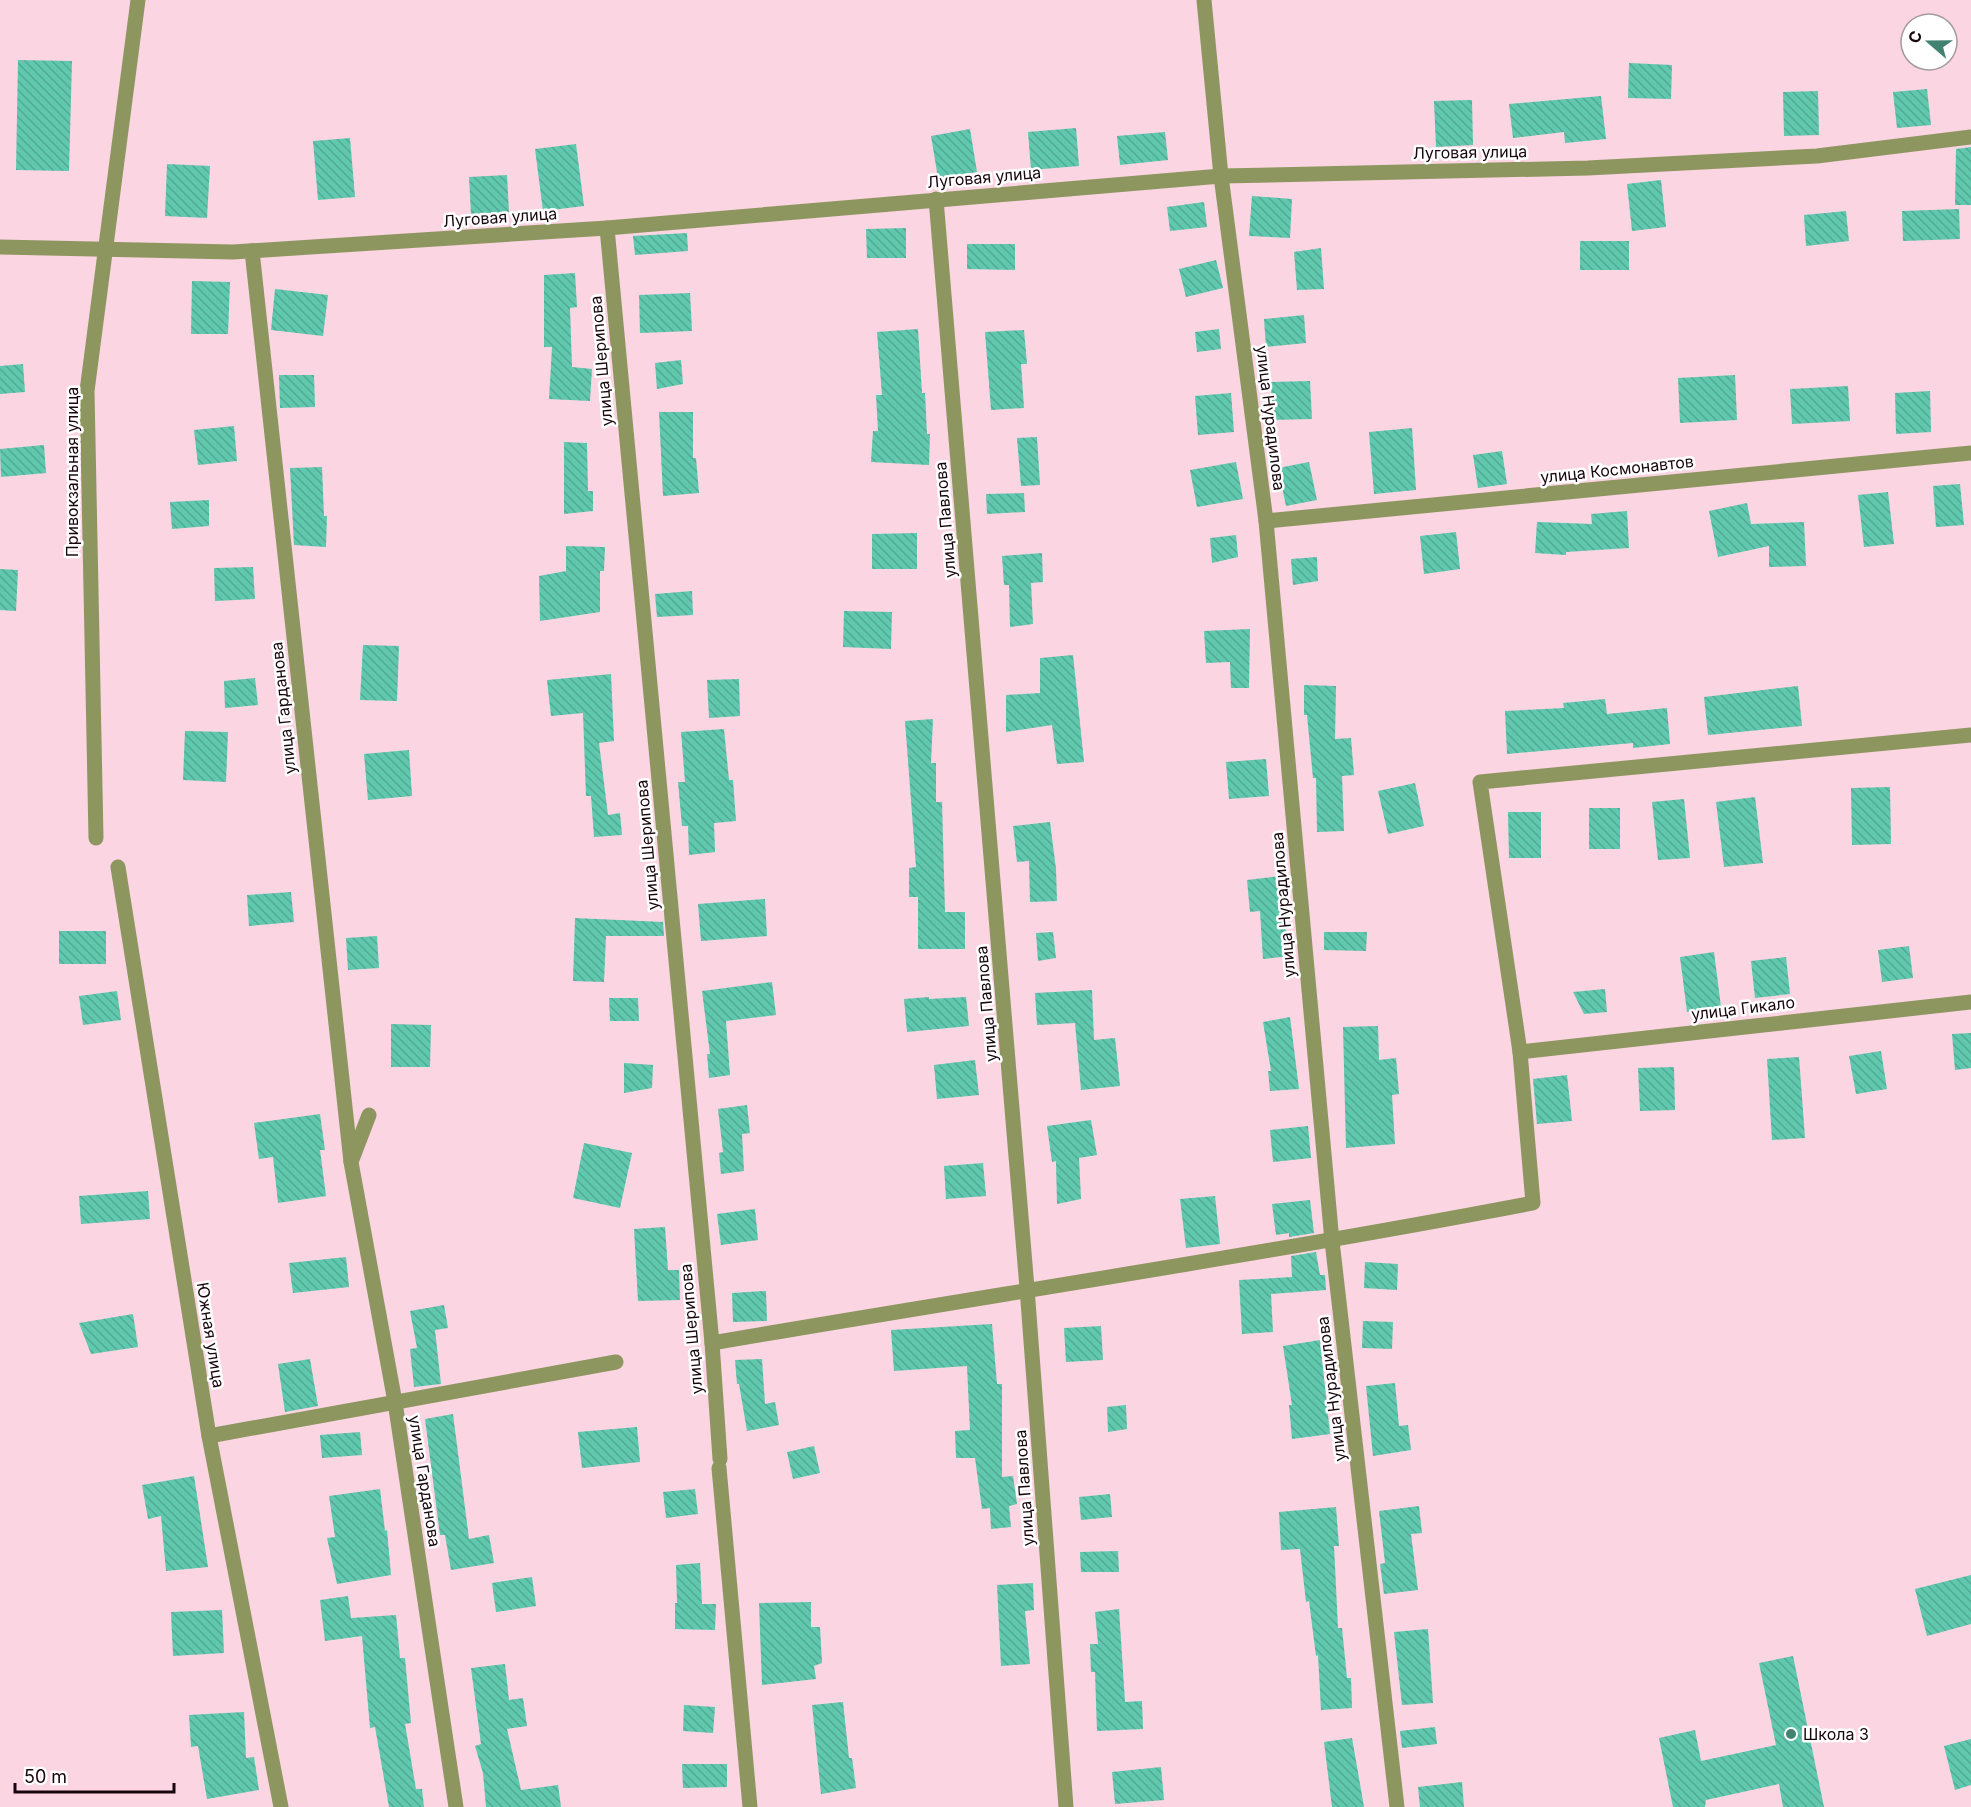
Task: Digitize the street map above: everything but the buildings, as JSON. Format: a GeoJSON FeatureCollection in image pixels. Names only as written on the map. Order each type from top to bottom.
{"type":"FeatureCollection","features":[{"type":"Feature","properties":{"kind":"street","name":"Привокзальная улица"},"geometry":{"type":"LineString","coordinates":[[96,838],[87,391],[138,0]]}},
{"type":"Feature","properties":{"kind":"street","name":"улица Нурадилова"},"geometry":{"type":"LineString","coordinates":[[1204,0],[1221,176],[1266,521],[1332,1241],[1397,1807]]}},
{"type":"Feature","properties":{"kind":"street","name":"Луговая улица"},"geometry":{"type":"LineString","coordinates":[[0,247],[252,251],[607,228],[1221,176],[1588,168],[1817,156],[1971,136]]}},
{"type":"Feature","properties":{"kind":"street","name":"улица Павлова"},"geometry":{"type":"LineString","coordinates":[[936,199],[1027,1288],[1066,1807]]}},
{"type":"Feature","properties":{"kind":"street","name":"улица Шерипова"},"geometry":{"type":"LineString","coordinates":[[607,228],[711,1343],[750,1807]]}},
{"type":"Feature","properties":{"kind":"street","name":"улица Гарданова"},"geometry":{"type":"LineString","coordinates":[[252,251],[351,1162],[395,1402],[456,1807]]}},
{"type":"Feature","properties":{"kind":"street","name":"улица Космонавтов"},"geometry":{"type":"LineString","coordinates":[[1266,521],[1971,453]]}},
{"type":"Feature","properties":{"kind":"street"},"geometry":{"type":"LineString","coordinates":[[711,1343],[1027,1288],[1332,1241],[1533,1203],[1520,1052],[1480,782],[1971,735]]}},
{"type":"Feature","properties":{"kind":"street","name":"Южная улица"},"geometry":{"type":"LineString","coordinates":[[118,867],[209,1436],[281,1807]]}},
{"type":"Feature","properties":{"kind":"street","name":"улица Гикало"},"geometry":{"type":"LineString","coordinates":[[1520,1052],[1971,1002]]}},
{"type":"Feature","properties":{"kind":"street"},"geometry":{"type":"LineString","coordinates":[[351,1162],[369,1114]]}},
{"type":"Feature","properties":{"kind":"street"},"geometry":{"type":"LineString","coordinates":[[209,1436],[616,1362]]}},
{"type":"Feature","properties":{"kind":"place","name":"Школа 3"},"geometry":{"type":"Point","coordinates":[1791,1734]}}]}
